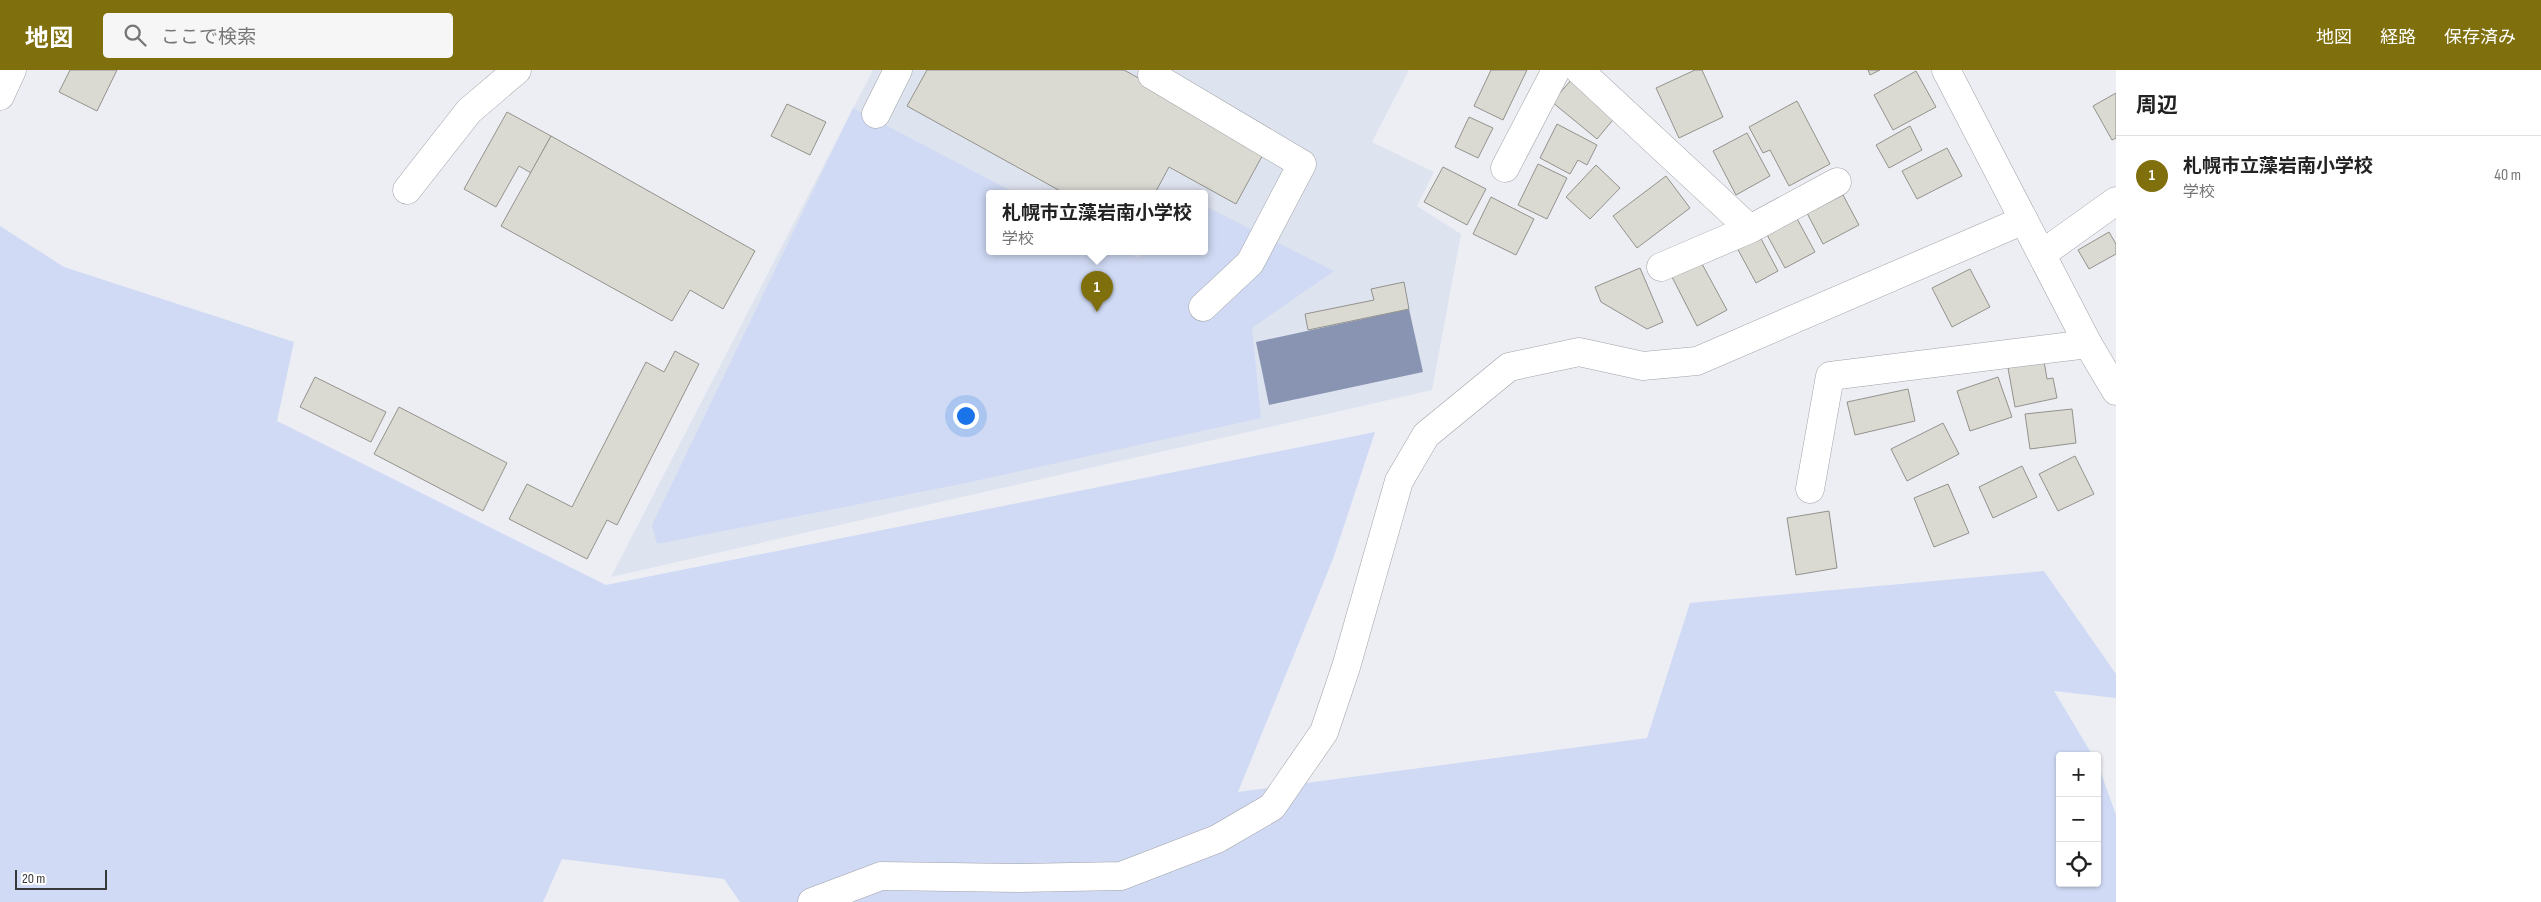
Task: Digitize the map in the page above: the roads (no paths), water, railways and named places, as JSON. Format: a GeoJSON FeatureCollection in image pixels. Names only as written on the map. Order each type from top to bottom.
{"type":"FeatureCollection","features":[{"type":"Feature","properties":{"kind":"street"},"geometry":{"type":"LineString","coordinates":[[0,96],[12,70]]}},
{"type":"Feature","properties":{"kind":"street"},"geometry":{"type":"LineString","coordinates":[[407,190],[469,111],[517,70]]}},
{"type":"Feature","properties":{"kind":"street"},"geometry":{"type":"LineString","coordinates":[[876,114],[898,70]]}},
{"type":"Feature","properties":{"kind":"street"},"geometry":{"type":"LineString","coordinates":[[1505,168],[1556,70]]}},
{"type":"Feature","properties":{"kind":"street"},"geometry":{"type":"LineString","coordinates":[[1579,70],[1750,229]]}},
{"type":"Feature","properties":{"kind":"street"},"geometry":{"type":"LineString","coordinates":[[1946,70],[2088,344],[2116,391]]}},
{"type":"Feature","properties":{"kind":"street"},"geometry":{"type":"LineString","coordinates":[[1150,72],[1302,164],[1250,263],[1204,307]]}},
{"type":"Feature","properties":{"kind":"street"},"geometry":{"type":"LineString","coordinates":[[1661,267],[1750,229],[1837,182]]}},
{"type":"Feature","properties":{"kind":"street"},"geometry":{"type":"LineString","coordinates":[[2042,254],[2116,201]]}},
{"type":"Feature","properties":{"kind":"street"},"geometry":{"type":"LineString","coordinates":[[812,902],[881,876],[1019,878],[1121,876],[1217,839],[1272,807],[1324,732],[1346,667],[1399,481],[1426,435],[1509,367],[1579,352],[1643,366],[1697,361],[2024,220]]}},
{"type":"Feature","properties":{"kind":"street"},"geometry":{"type":"LineString","coordinates":[[1810,488],[1830,376],[2088,344]]}},
{"type":"Feature","properties":{"kind":"place","name":"札幌市立藻岩南小学校"},"geometry":{"type":"Point","coordinates":[1097,312]}}]}
